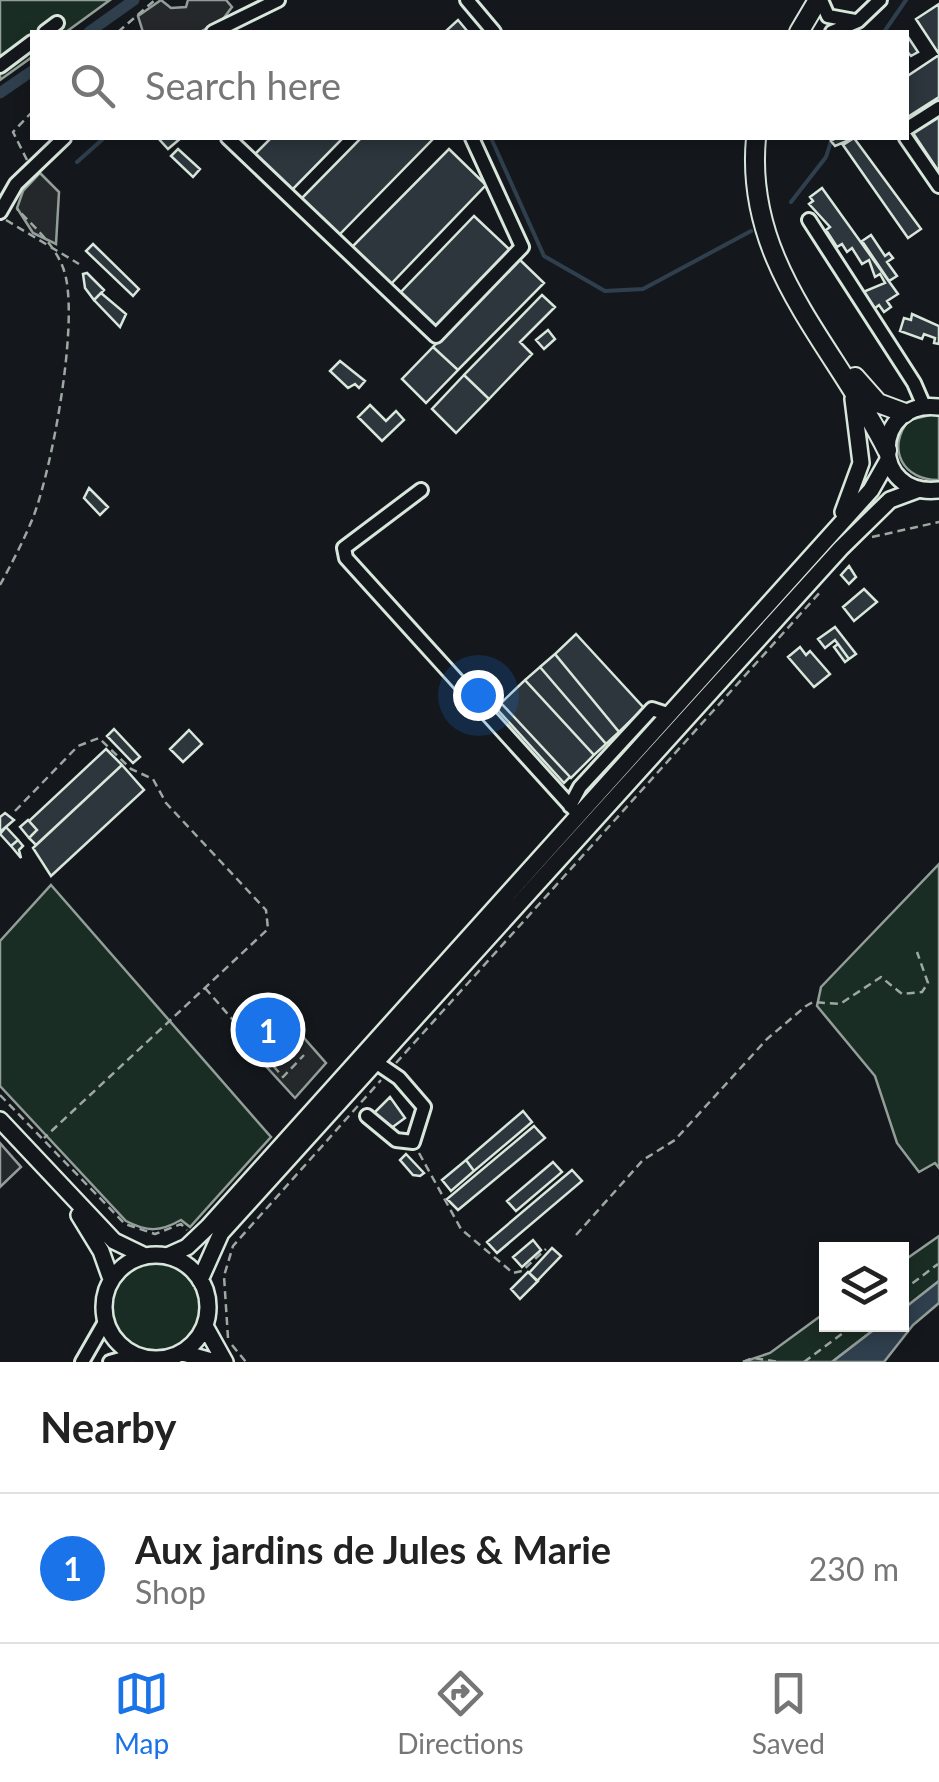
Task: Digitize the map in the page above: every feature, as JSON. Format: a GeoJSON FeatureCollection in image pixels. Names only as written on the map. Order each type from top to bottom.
{"type":"FeatureCollection","features":[{"type":"Feature","properties":{"kind":"highway"},"geometry":{"type":"LineString","coordinates":[[788,30],[805,0]]}},
{"type":"Feature","properties":{"kind":"highway"},"geometry":{"type":"LineString","coordinates":[[800,30],[819,0]]}},
{"type":"Feature","properties":{"kind":"highway"},"geometry":{"type":"LineString","coordinates":[[756,140],[758,207],[774,262],[887,455]]}},
{"type":"Feature","properties":{"kind":"highway"},"geometry":{"type":"LineString","coordinates":[[767,140],[770,206],[792,274],[864,389],[885,408],[905,413]]}},
{"type":"Feature","properties":{"kind":"main road"},"geometry":{"type":"LineString","coordinates":[[826,538],[854,491],[860,463],[859,420],[848,386]]}},
{"type":"Feature","properties":{"kind":"main road"},"geometry":{"type":"LineString","coordinates":[[167,1256],[208,1227],[574,810],[871,490],[887,455],[891,429],[905,413],[932,406]]}},
{"type":"Feature","properties":{"kind":"main road"},"geometry":{"type":"LineString","coordinates":[[887,455],[899,478],[918,490]]}},
{"type":"Feature","properties":{"kind":"main road"},"geometry":{"type":"LineString","coordinates":[[200,1280],[214,1242],[383,1068],[872,516],[897,495],[939,490]]}},
{"type":"Feature","properties":{"kind":"main road"},"geometry":{"type":"LineString","coordinates":[[0,1120],[114,1242],[145,1256]]}},
{"type":"Feature","properties":{"kind":"main road"},"geometry":{"type":"LineString","coordinates":[[64,1190],[102,1251],[111,1279]]}},
{"type":"Feature","properties":{"kind":"main road"},"geometry":{"type":"LineString","coordinates":[[214,1362],[141,1358],[116,1342],[105,1322],[103,1303],[111,1279],[132,1260],[145,1256],[167,1256],[186,1265],[200,1280],[206,1295],[205,1326],[225,1362]]}},
{"type":"Feature","properties":{"kind":"main road"},"geometry":{"type":"LineString","coordinates":[[177,1357],[205,1326]]}},
{"type":"Feature","properties":{"kind":"street"},"geometry":{"type":"LineString","coordinates":[[218,30],[278,0]]}},
{"type":"Feature","properties":{"kind":"street"},"geometry":{"type":"LineString","coordinates":[[467,0],[492,30]]}},
{"type":"Feature","properties":{"kind":"street"},"geometry":{"type":"LineString","coordinates":[[819,0],[828,16],[858,21]]}},
{"type":"Feature","properties":{"kind":"street"},"geometry":{"type":"LineString","coordinates":[[837,30],[858,21],[880,0]]}},
{"type":"Feature","properties":{"kind":"street"},"geometry":{"type":"LineString","coordinates":[[48,30],[57,24]]}},
{"type":"Feature","properties":{"kind":"street"},"geometry":{"type":"LineString","coordinates":[[0,66],[30,44]]}},
{"type":"Feature","properties":{"kind":"street"},"geometry":{"type":"LineString","coordinates":[[909,127],[939,108]]}},
{"type":"Feature","properties":{"kind":"street"},"geometry":{"type":"LineString","coordinates":[[0,215],[32,167],[62,140]]}},
{"type":"Feature","properties":{"kind":"street"},"geometry":{"type":"LineString","coordinates":[[230,140],[436,336],[522,247],[473,140]]}},
{"type":"Feature","properties":{"kind":"street"},"geometry":{"type":"LineString","coordinates":[[907,140],[939,186]]}},
{"type":"Feature","properties":{"kind":"street"},"geometry":{"type":"LineString","coordinates":[[809,220],[932,406]]}},
{"type":"Feature","properties":{"kind":"street"},"geometry":{"type":"LineString","coordinates":[[421,490],[356,536],[344,548],[346,558],[574,810]]}},
{"type":"Feature","properties":{"kind":"street"},"geometry":{"type":"LineString","coordinates":[[367,1116],[396,1140],[414,1142],[424,1107],[383,1068]]}},
{"type":"Feature","properties":{"kind":"street"},"geometry":{"type":"LineString","coordinates":[[82,1362],[105,1322]]}},
{"type":"Feature","properties":{"kind":"street"},"geometry":{"type":"LineString","coordinates":[[110,1362],[141,1358]]}},
{"type":"Feature","properties":{"kind":"path"},"geometry":{"type":"LineString","coordinates":[[120,30],[155,0]]}},
{"type":"Feature","properties":{"kind":"path"},"geometry":{"type":"LineString","coordinates":[[30,114],[14,132],[32,167]]}},
{"type":"Feature","properties":{"kind":"path"},"geometry":{"type":"LineString","coordinates":[[0,585],[34,514],[57,404],[68,310],[66,276],[54,248],[16,207],[16,200]]}},
{"type":"Feature","properties":{"kind":"path"},"geometry":{"type":"LineString","coordinates":[[0,215],[78,264]]}},
{"type":"Feature","properties":{"kind":"path"},"geometry":{"type":"LineString","coordinates":[[870,538],[939,522]]}},
{"type":"Feature","properties":{"kind":"path"},"geometry":{"type":"LineString","coordinates":[[246,1362],[227,1333],[226,1260],[383,1068],[827,584]]}},
{"type":"Feature","properties":{"kind":"path"},"geometry":{"type":"LineString","coordinates":[[15,811],[86,741],[99,738],[131,768],[153,779],[166,802],[266,910],[269,921],[268,929],[44,1138]]}},
{"type":"Feature","properties":{"kind":"path"},"geometry":{"type":"LineString","coordinates":[[576,1234],[644,1160],[675,1140],[767,1040],[806,1006],[813,1002],[840,1004],[881,978],[902,994],[922,992],[928,983],[917,952]]}},
{"type":"Feature","properties":{"kind":"path"},"geometry":{"type":"LineString","coordinates":[[204,987],[283,1077],[304,1054]]}},
{"type":"Feature","properties":{"kind":"path"},"geometry":{"type":"LineString","coordinates":[[0,1095],[104,1206],[133,1230],[155,1234],[181,1224],[189,1232]]}},
{"type":"Feature","properties":{"kind":"path"},"geometry":{"type":"LineString","coordinates":[[414,1142],[461,1228],[513,1273],[522,1271],[546,1248]]}},
{"type":"Feature","properties":{"kind":"path"},"geometry":{"type":"LineString","coordinates":[[909,1286],[938,1264]]}},
{"type":"Feature","properties":{"kind":"path"},"geometry":{"type":"LineString","coordinates":[[804,1362],[844,1332]]}},
{"type":"Feature","properties":{"kind":"path"},"geometry":{"type":"LineString","coordinates":[[743,1362],[753,1358],[779,1362]]}},
{"type":"Feature","properties":{"kind":"green space"},"geometry":{"type":"Polygon","coordinates":[[[0,0],[110,0],[69,30],[30,30],[30,58],[0,80],[0,0]]]}},
{"type":"Feature","properties":{"kind":"green space"},"geometry":{"type":"Polygon","coordinates":[[[939,413],[939,480],[927,479],[908,469],[899,452],[899,442],[909,420],[939,413]]]}},
{"type":"Feature","properties":{"kind":"green space"},"geometry":{"type":"Polygon","coordinates":[[[939,864],[939,1168],[935,1163],[919,1172],[897,1143],[875,1076],[817,1006],[821,987],[939,864]]]}},
{"type":"Feature","properties":{"kind":"green space"},"geometry":{"type":"Polygon","coordinates":[[[51,885],[271,1137],[190,1227],[181,1220],[153,1229],[126,1221],[0,1086],[0,941],[51,885]]]}},
{"type":"Feature","properties":{"kind":"green space"},"geometry":{"type":"Polygon","coordinates":[[[939,1236],[939,1281],[909,1305],[909,1257],[939,1236]]]}},
{"type":"Feature","properties":{"kind":"green space"},"geometry":{"type":"Polygon","coordinates":[[[157,1262],[174,1265],[189,1275],[199,1290],[199,1324],[189,1339],[174,1349],[157,1352],[140,1349],[125,1339],[115,1324],[112,1307],[115,1290],[125,1275],[140,1265],[157,1262]]]}},
{"type":"Feature","properties":{"kind":"green space"},"geometry":{"type":"Polygon","coordinates":[[[819,1317],[819,1332],[871,1332],[832,1362],[743,1362],[770,1353],[819,1317]]]}},
{"type":"Feature","properties":{"kind":"shaded area"},"geometry":{"type":"Polygon","coordinates":[[[161,0],[171,8],[186,7],[188,0],[226,0],[232,7],[223,19],[204,30],[142,30],[138,16],[161,0]]]}},
{"type":"Feature","properties":{"kind":"shaded area"},"geometry":{"type":"Polygon","coordinates":[[[40,173],[59,192],[56,244],[33,233],[17,208],[23,191],[40,173]]]}},
{"type":"Feature","properties":{"kind":"shaded area"},"geometry":{"type":"Polygon","coordinates":[[[291,1036],[304,1038],[326,1063],[295,1098],[263,1063],[291,1036]]]}},
{"type":"Feature","properties":{"kind":"shaded area"},"geometry":{"type":"Polygon","coordinates":[[[0,1143],[21,1167],[0,1187],[0,1143]]]}},
{"type":"Feature","properties":{"kind":"water"},"geometry":{"type":"Polygon","coordinates":[[[939,1281],[939,1303],[909,1330],[909,1305],[939,1281]]]}},
{"type":"Feature","properties":{"kind":"water"},"geometry":{"type":"Polygon","coordinates":[[[871,1332],[908,1332],[884,1362],[832,1362],[871,1332]]]}},
{"type":"Feature","properties":{"kind":"building"},"geometry":{"type":"Polygon","coordinates":[[[939,4],[939,54],[916,19],[939,4]]]}},
{"type":"Feature","properties":{"kind":"building"},"geometry":{"type":"Polygon","coordinates":[[[458,20],[466,30],[447,30],[458,20]]]}},
{"type":"Feature","properties":{"kind":"building"},"geometry":{"type":"Polygon","coordinates":[[[909,38],[918,52],[909,54],[909,38]]]}},
{"type":"Feature","properties":{"kind":"building"},"geometry":{"type":"Polygon","coordinates":[[[939,55],[939,97],[909,116],[909,75],[939,55]]]}},
{"type":"Feature","properties":{"kind":"building"},"geometry":{"type":"Polygon","coordinates":[[[939,116],[939,172],[913,133],[939,116]]]}},
{"type":"Feature","properties":{"kind":"building"},"geometry":{"type":"Polygon","coordinates":[[[160,140],[179,140],[168,149],[160,140]]]}},
{"type":"Feature","properties":{"kind":"building"},"geometry":{"type":"Polygon","coordinates":[[[269,140],[341,140],[292,190],[255,154],[269,140]]]}},
{"type":"Feature","properties":{"kind":"building"},"geometry":{"type":"Polygon","coordinates":[[[359,140],[432,140],[339,235],[301,199],[359,140]]]}},
{"type":"Feature","properties":{"kind":"building"},"geometry":{"type":"Polygon","coordinates":[[[855,140],[921,229],[908,238],[843,145],[855,140]]]}},
{"type":"Feature","properties":{"kind":"building"},"geometry":{"type":"Polygon","coordinates":[[[178,149],[200,169],[193,177],[171,156],[178,149]]]}},
{"type":"Feature","properties":{"kind":"building"},"geometry":{"type":"Polygon","coordinates":[[[449,149],[486,185],[390,285],[352,247],[449,149]]]}},
{"type":"Feature","properties":{"kind":"building"},"geometry":{"type":"Polygon","coordinates":[[[822,188],[898,294],[887,301],[891,307],[884,312],[879,305],[874,309],[863,292],[885,283],[880,274],[875,277],[869,260],[862,264],[852,248],[847,252],[842,244],[837,247],[826,230],[830,227],[809,204],[813,201],[810,197],[822,188]]]}},
{"type":"Feature","properties":{"kind":"building"},"geometry":{"type":"Polygon","coordinates":[[[474,216],[511,251],[436,330],[399,294],[474,216]]]}},
{"type":"Feature","properties":{"kind":"building"},"geometry":{"type":"Polygon","coordinates":[[[871,235],[885,256],[889,253],[893,258],[887,262],[897,276],[889,281],[862,241],[871,235]]]}},
{"type":"Feature","properties":{"kind":"building"},"geometry":{"type":"Polygon","coordinates":[[[93,244],[139,289],[133,296],[86,251],[93,244]]]}},
{"type":"Feature","properties":{"kind":"building"},"geometry":{"type":"Polygon","coordinates":[[[519,259],[544,283],[458,370],[433,347],[519,259]]]}},
{"type":"Feature","properties":{"kind":"building"},"geometry":{"type":"Polygon","coordinates":[[[87,273],[104,290],[94,300],[85,288],[83,274],[87,273]]]}},
{"type":"Feature","properties":{"kind":"building"},"geometry":{"type":"Polygon","coordinates":[[[101,293],[126,314],[120,327],[94,300],[101,293]]]}},
{"type":"Feature","properties":{"kind":"building"},"geometry":{"type":"Polygon","coordinates":[[[542,295],[555,307],[520,342],[532,354],[489,399],[464,375],[542,295]]]}},
{"type":"Feature","properties":{"kind":"building"},"geometry":{"type":"Polygon","coordinates":[[[912,314],[939,326],[939,344],[924,334],[922,339],[900,331],[904,318],[911,320],[912,314]]]}},
{"type":"Feature","properties":{"kind":"building"},"geometry":{"type":"Polygon","coordinates":[[[548,330],[555,339],[544,349],[536,340],[548,330]]]}},
{"type":"Feature","properties":{"kind":"building"},"geometry":{"type":"Polygon","coordinates":[[[433,347],[458,370],[426,403],[402,379],[433,347]]]}},
{"type":"Feature","properties":{"kind":"building"},"geometry":{"type":"Polygon","coordinates":[[[340,361],[365,381],[359,388],[355,384],[348,388],[330,371],[340,361]]]}},
{"type":"Feature","properties":{"kind":"building"},"geometry":{"type":"Polygon","coordinates":[[[464,375],[489,399],[456,433],[432,409],[464,375]]]}},
{"type":"Feature","properties":{"kind":"building"},"geometry":{"type":"Polygon","coordinates":[[[370,405],[386,421],[396,411],[404,420],[382,441],[358,417],[370,405]]]}},
{"type":"Feature","properties":{"kind":"building"},"geometry":{"type":"Polygon","coordinates":[[[89,488],[108,507],[100,515],[84,498],[89,488]]]}},
{"type":"Feature","properties":{"kind":"building"},"geometry":{"type":"Polygon","coordinates":[[[849,566],[856,577],[849,584],[841,575],[849,566]]]}},
{"type":"Feature","properties":{"kind":"building"},"geometry":{"type":"Polygon","coordinates":[[[864,589],[877,602],[854,621],[843,607],[864,589]]]}},
{"type":"Feature","properties":{"kind":"building"},"geometry":{"type":"Polygon","coordinates":[[[835,627],[856,654],[849,659],[835,640],[825,648],[818,639],[835,627]]]}},
{"type":"Feature","properties":{"kind":"building"},"geometry":{"type":"Polygon","coordinates":[[[576,634],[644,708],[619,732],[555,654],[576,634]]]}},
{"type":"Feature","properties":{"kind":"building"},"geometry":{"type":"Polygon","coordinates":[[[838,644],[849,659],[845,662],[834,647],[838,644]]]}},
{"type":"Feature","properties":{"kind":"building"},"geometry":{"type":"Polygon","coordinates":[[[800,647],[806,655],[810,651],[830,674],[814,687],[788,657],[800,647]]]}},
{"type":"Feature","properties":{"kind":"building"},"geometry":{"type":"Polygon","coordinates":[[[555,654],[619,732],[606,744],[540,667],[555,654]]]}},
{"type":"Feature","properties":{"kind":"building"},"geometry":{"type":"Polygon","coordinates":[[[540,667],[606,744],[594,755],[525,680],[540,667]]]}},
{"type":"Feature","properties":{"kind":"building"},"geometry":{"type":"Polygon","coordinates":[[[525,680],[594,755],[571,778],[501,703],[525,680]]]}},
{"type":"Feature","properties":{"kind":"building"},"geometry":{"type":"Polygon","coordinates":[[[501,703],[570,777],[564,783],[496,708],[501,703]]]}},
{"type":"Feature","properties":{"kind":"building"},"geometry":{"type":"Polygon","coordinates":[[[114,729],[140,757],[133,763],[107,736],[114,729]]]}},
{"type":"Feature","properties":{"kind":"building"},"geometry":{"type":"Polygon","coordinates":[[[189,730],[202,744],[183,762],[170,749],[189,730]]]}},
{"type":"Feature","properties":{"kind":"building"},"geometry":{"type":"Polygon","coordinates":[[[106,749],[122,765],[36,845],[29,838],[37,830],[29,821],[106,749]]]}},
{"type":"Feature","properties":{"kind":"building"},"geometry":{"type":"Polygon","coordinates":[[[122,765],[144,790],[51,876],[33,848],[122,765]]]}},
{"type":"Feature","properties":{"kind":"building"},"geometry":{"type":"Polygon","coordinates":[[[5,813],[14,820],[0,832],[0,817],[5,813]]]}},
{"type":"Feature","properties":{"kind":"building"},"geometry":{"type":"Polygon","coordinates":[[[28,820],[37,830],[29,838],[20,827],[28,820]]]}},
{"type":"Feature","properties":{"kind":"building"},"geometry":{"type":"Polygon","coordinates":[[[6,827],[18,840],[11,846],[0,834],[6,827]]]}},
{"type":"Feature","properties":{"kind":"building"},"geometry":{"type":"Polygon","coordinates":[[[18,840],[23,846],[19,850],[21,858],[11,846],[18,840]]]}},
{"type":"Feature","properties":{"kind":"building"},"geometry":{"type":"Polygon","coordinates":[[[264,1005],[291,1036],[273,1053],[245,1023],[264,1005]]]}},
{"type":"Feature","properties":{"kind":"building"},"geometry":{"type":"Polygon","coordinates":[[[390,1097],[405,1118],[390,1129],[373,1114],[390,1097]]]}},
{"type":"Feature","properties":{"kind":"building"},"geometry":{"type":"Polygon","coordinates":[[[523,1111],[532,1122],[474,1171],[466,1160],[523,1111]]]}},
{"type":"Feature","properties":{"kind":"building"},"geometry":{"type":"Polygon","coordinates":[[[534,1126],[545,1138],[458,1210],[447,1199],[534,1126]]]}},
{"type":"Feature","properties":{"kind":"building"},"geometry":{"type":"Polygon","coordinates":[[[406,1154],[424,1173],[413,1175],[400,1160],[406,1154]]]}},
{"type":"Feature","properties":{"kind":"building"},"geometry":{"type":"Polygon","coordinates":[[[466,1160],[474,1171],[451,1191],[442,1180],[466,1160]]]}},
{"type":"Feature","properties":{"kind":"building"},"geometry":{"type":"Polygon","coordinates":[[[553,1162],[562,1172],[516,1211],[507,1201],[553,1162]]]}},
{"type":"Feature","properties":{"kind":"building"},"geometry":{"type":"Polygon","coordinates":[[[572,1170],[582,1181],[497,1253],[487,1242],[572,1170]]]}},
{"type":"Feature","properties":{"kind":"building"},"geometry":{"type":"Polygon","coordinates":[[[533,1240],[541,1250],[522,1267],[513,1257],[533,1240]]]}},
{"type":"Feature","properties":{"kind":"building"},"geometry":{"type":"Polygon","coordinates":[[[552,1248],[561,1256],[537,1281],[529,1273],[552,1248]]]}},
{"type":"Feature","properties":{"kind":"building"},"geometry":{"type":"Polygon","coordinates":[[[528,1272],[538,1281],[520,1299],[511,1289],[528,1272]]]}},
{"type":"Feature","properties":{"kind":"waterway"},"geometry":{"type":"LineString","coordinates":[[92,30],[134,0]]}},
{"type":"Feature","properties":{"kind":"waterway"},"geometry":{"type":"LineString","coordinates":[[885,30],[906,0]]}},
{"type":"Feature","properties":{"kind":"waterway"},"geometry":{"type":"LineString","coordinates":[[0,93],[30,72]]}},
{"type":"Feature","properties":{"kind":"waterway"},"geometry":{"type":"LineString","coordinates":[[77,162],[102,140]]}},
{"type":"Feature","properties":{"kind":"waterway"},"geometry":{"type":"LineString","coordinates":[[492,140],[544,256],[605,291],[643,289],[751,231]]}},
{"type":"Feature","properties":{"kind":"waterway"},"geometry":{"type":"LineString","coordinates":[[791,202],[826,157],[831,140]]}},
{"type":"Feature","properties":{"kind":"place","name":"Aux jardins de Jules & Marie"},"geometry":{"type":"Point","coordinates":[268,1030]}}]}
